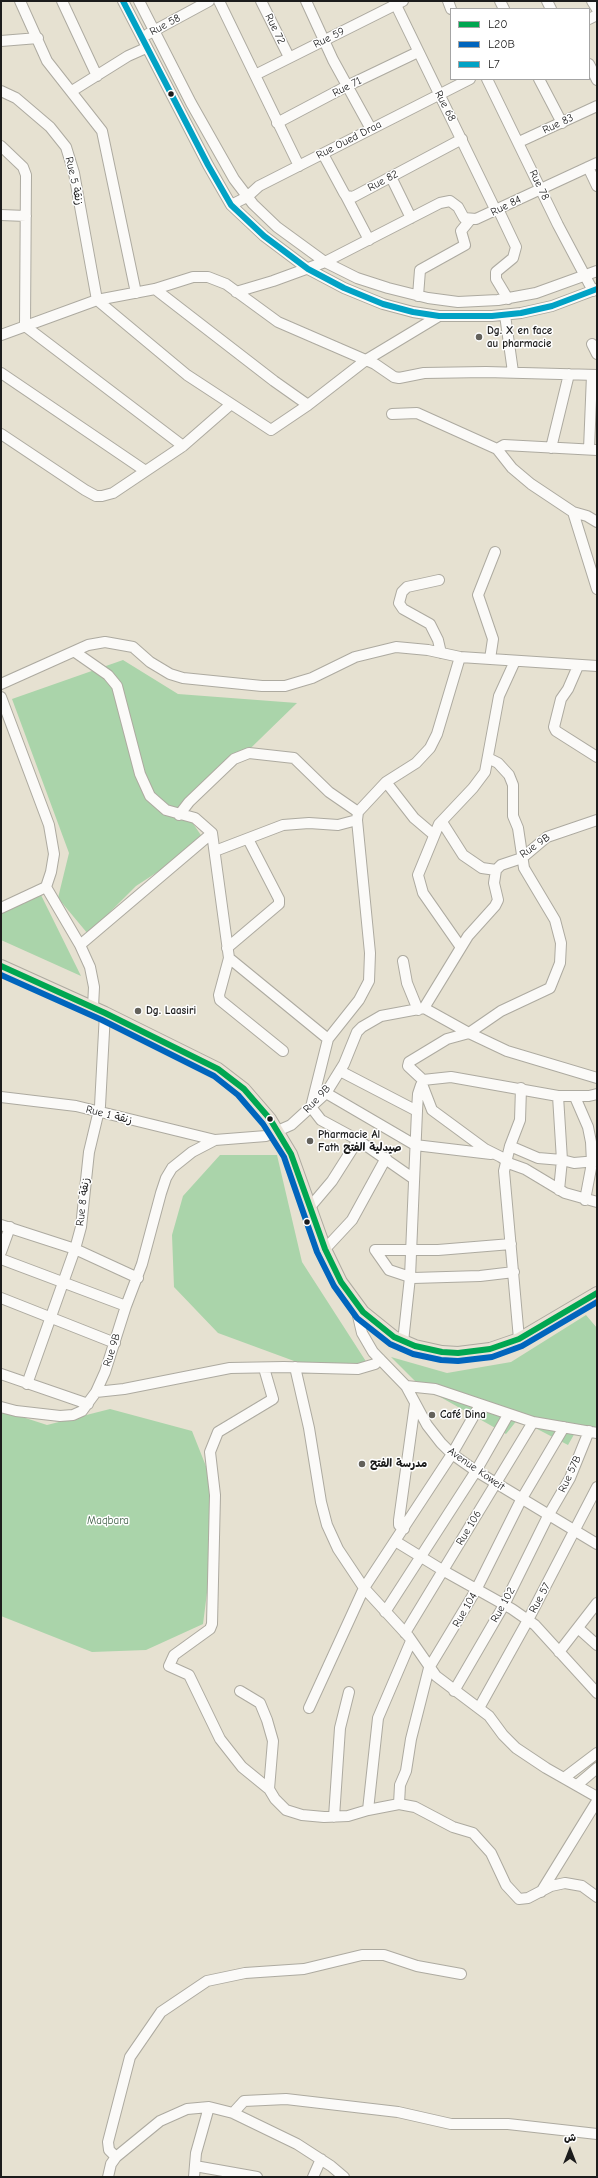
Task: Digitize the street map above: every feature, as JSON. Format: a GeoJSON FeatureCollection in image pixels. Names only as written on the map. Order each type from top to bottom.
{"type":"FeatureCollection","features":[{"type":"Feature","properties":{"kind":"main road"},"geometry":{"type":"LineString","coordinates":[[1,966],[93,1007],[218,1069],[244,1089],[279,1132],[291,1154],[325,1248],[341,1282],[371,1320],[403,1342],[429,1350],[458,1353],[490,1349],[519,1339],[597,1293]]}},
{"type":"Feature","properties":{"kind":"street"},"geometry":{"type":"LineString","coordinates":[[20,1],[38,38],[47,61],[99,127],[105,139],[136,293]]}},
{"type":"Feature","properties":{"kind":"street"},"geometry":{"type":"LineString","coordinates":[[62,1],[97,76]]}},
{"type":"Feature","properties":{"kind":"street"},"geometry":{"type":"LineString","coordinates":[[123,1],[146,48],[231,205],[264,236],[308,269],[344,288],[383,304],[413,312],[439,316],[505,315],[552,306],[595,290]]}},
{"type":"Feature","properties":{"kind":"street"},"geometry":{"type":"LineString","coordinates":[[139,1],[219,154],[247,197],[277,227],[324,262],[367,281],[418,296],[458,302],[508,299],[536,293],[597,271]]}},
{"type":"Feature","properties":{"kind":"street","name":"Rue 58"},"geometry":{"type":"LineString","coordinates":[[141,38],[209,1]]}},
{"type":"Feature","properties":{"kind":"street"},"geometry":{"type":"LineString","coordinates":[[218,1],[299,166]]}},
{"type":"Feature","properties":{"kind":"street","name":"Rue 72"},"geometry":{"type":"LineString","coordinates":[[261,1],[289,57]]}},
{"type":"Feature","properties":{"kind":"street"},"geometry":{"type":"LineString","coordinates":[[592,1],[597,9]]}},
{"type":"Feature","properties":{"kind":"street"},"geometry":{"type":"LineString","coordinates":[[309,2],[323,40],[372,129]]}},
{"type":"Feature","properties":{"kind":"street","name":"Rue 59"},"geometry":{"type":"LineString","coordinates":[[255,75],[397,2]]}},
{"type":"Feature","properties":{"kind":"street","name":"Rue 68"},"geometry":{"type":"LineString","coordinates":[[397,2],[418,52],[516,247],[513,258],[496,272],[496,279],[508,299]]}},
{"type":"Feature","properties":{"kind":"street"},"geometry":{"type":"LineString","coordinates":[[1,41],[38,38]]}},
{"type":"Feature","properties":{"kind":"street"},"geometry":{"type":"LineString","coordinates":[[72,91],[128,56],[146,48]]}},
{"type":"Feature","properties":{"kind":"street","name":"Rue 71"},"geometry":{"type":"LineString","coordinates":[[277,123],[347,86],[418,52]]}},
{"type":"Feature","properties":{"kind":"street"},"geometry":{"type":"LineString","coordinates":[[590,66],[597,80]]}},
{"type":"Feature","properties":{"kind":"street","name":"Rue Oued Draa"},"geometry":{"type":"LineString","coordinates":[[231,205],[247,197],[259,186],[468,80]]}},
{"type":"Feature","properties":{"kind":"street","name":"Rue 78"},"geometry":{"type":"LineString","coordinates":[[488,80],[585,276],[595,290]]}},
{"type":"Feature","properties":{"kind":"street"},"geometry":{"type":"LineString","coordinates":[[540,80],[562,123]]}},
{"type":"Feature","properties":{"kind":"street","name":"Rue 5 زنقة"},"geometry":{"type":"LineString","coordinates":[[1,91],[16,98],[50,127],[66,147],[74,173],[97,300]]}},
{"type":"Feature","properties":{"kind":"street","name":"Rue 83"},"geometry":{"type":"LineString","coordinates":[[519,142],[597,106]]}},
{"type":"Feature","properties":{"kind":"street","name":"Rue 82"},"geometry":{"type":"LineString","coordinates":[[346,196],[357,195],[462,139]]}},
{"type":"Feature","properties":{"kind":"street"},"geometry":{"type":"LineString","coordinates":[[3,151],[25,170],[25,326]]}},
{"type":"Feature","properties":{"kind":"street"},"geometry":{"type":"LineString","coordinates":[[323,154],[368,240]]}},
{"type":"Feature","properties":{"kind":"street"},"geometry":{"type":"LineString","coordinates":[[593,165],[597,186]]}},
{"type":"Feature","properties":{"kind":"street","name":"Rue 84"},"geometry":{"type":"LineString","coordinates":[[470,220],[497,210],[593,165]]}},
{"type":"Feature","properties":{"kind":"street"},"geometry":{"type":"LineString","coordinates":[[391,177],[411,218]]}},
{"type":"Feature","properties":{"kind":"street"},"geometry":{"type":"LineString","coordinates":[[236,292],[308,269],[443,202],[450,201],[464,218],[470,220],[461,231],[465,245],[420,270],[418,296]]}},
{"type":"Feature","properties":{"kind":"street"},"geometry":{"type":"LineString","coordinates":[[1,215],[26,216]]}},
{"type":"Feature","properties":{"kind":"street"},"geometry":{"type":"LineString","coordinates":[[1,335],[97,300],[155,289],[198,276],[218,280],[278,322],[375,364],[389,375],[399,378],[437,373],[513,372],[594,375],[593,449],[504,445],[497,449]]}},
{"type":"Feature","properties":{"kind":"street"},"geometry":{"type":"LineString","coordinates":[[155,289],[274,381],[308,405]]}},
{"type":"Feature","properties":{"kind":"street"},"geometry":{"type":"LineString","coordinates":[[97,300],[169,361],[230,405],[271,430],[308,405],[366,360],[439,316]]}},
{"type":"Feature","properties":{"kind":"street"},"geometry":{"type":"LineString","coordinates":[[505,315],[513,372]]}},
{"type":"Feature","properties":{"kind":"street"},"geometry":{"type":"LineString","coordinates":[[25,326],[183,446]]}},
{"type":"Feature","properties":{"kind":"street"},"geometry":{"type":"LineString","coordinates":[[592,344],[597,354]]}},
{"type":"Feature","properties":{"kind":"street"},"geometry":{"type":"LineString","coordinates":[[1,373],[144,470]]}},
{"type":"Feature","properties":{"kind":"street"},"geometry":{"type":"LineString","coordinates":[[551,448],[569,374]]}},
{"type":"Feature","properties":{"kind":"street"},"geometry":{"type":"LineString","coordinates":[[1,434],[96,496],[113,493],[144,470],[183,446],[230,405]]}},
{"type":"Feature","properties":{"kind":"street"},"geometry":{"type":"LineString","coordinates":[[392,414],[417,413],[497,449],[512,468],[531,484],[573,512],[587,516],[597,522]]}},
{"type":"Feature","properties":{"kind":"street"},"geometry":{"type":"LineString","coordinates":[[573,512],[597,589]]}},
{"type":"Feature","properties":{"kind":"street"},"geometry":{"type":"LineString","coordinates":[[490,659],[493,639],[478,595],[484,585],[495,552]]}},
{"type":"Feature","properties":{"kind":"street"},"geometry":{"type":"LineString","coordinates":[[439,580],[407,587],[402,592],[399,603],[403,609],[430,624],[438,640],[441,653]]}},
{"type":"Feature","properties":{"kind":"street"},"geometry":{"type":"LineString","coordinates":[[1,684],[94,644],[110,642],[133,648],[150,662],[170,674],[183,678],[262,686],[285,686],[312,678],[355,657],[376,651],[396,648],[428,650],[460,657],[578,666],[597,666]]}},
{"type":"Feature","properties":{"kind":"street"},"geometry":{"type":"LineString","coordinates":[[75,652],[108,674],[117,686],[143,781],[157,804],[166,810],[179,815],[195,818],[212,833],[228,953],[219,996],[220,1000],[283,1051]]}},
{"type":"Feature","properties":{"kind":"street"},"geometry":{"type":"LineString","coordinates":[[215,851],[283,825],[309,823],[338,825],[357,816],[386,782],[416,763],[430,748],[437,734],[460,657]]}},
{"type":"Feature","properties":{"kind":"street"},"geometry":{"type":"LineString","coordinates":[[460,946],[427,900],[419,880],[420,868],[434,835],[442,822],[480,779],[488,758],[490,735],[499,696],[515,661]]}},
{"type":"Feature","properties":{"kind":"street"},"geometry":{"type":"LineString","coordinates":[[578,666],[568,689],[561,699],[554,727],[556,732],[597,757]]}},
{"type":"Feature","properties":{"kind":"street"},"geometry":{"type":"LineString","coordinates":[[1,697],[52,837],[54,854],[51,872],[46,887],[1,908]]}},
{"type":"Feature","properties":{"kind":"street"},"geometry":{"type":"LineString","coordinates":[[179,815],[190,802],[234,759],[249,753],[294,758],[329,792],[357,816],[370,953],[369,981],[359,1000],[328,1039],[311,1107],[320,1120],[358,1140],[386,1158],[414,1179]]}},
{"type":"Feature","properties":{"kind":"street"},"geometry":{"type":"LineString","coordinates":[[488,758],[498,763],[509,775],[513,785],[513,816],[518,828],[524,868],[555,920],[561,943],[560,963],[550,988],[502,1011],[468,1033],[447,1039],[409,1062],[408,1066],[422,1082],[432,1110],[494,1154],[559,1190],[585,1200],[597,1202]]}},
{"type":"Feature","properties":{"kind":"street"},"geometry":{"type":"LineString","coordinates":[[386,782],[414,818],[434,835]]}},
{"type":"Feature","properties":{"kind":"street","name":"Rue 9B"},"geometry":{"type":"LineString","coordinates":[[496,870],[501,865],[522,858],[547,836],[597,820]]}},
{"type":"Feature","properties":{"kind":"street"},"geometry":{"type":"LineString","coordinates":[[421,1009],[460,946],[498,900],[494,883],[496,870],[482,868],[463,855],[442,822]]}},
{"type":"Feature","properties":{"kind":"street"},"geometry":{"type":"LineString","coordinates":[[80,945],[212,833]]}},
{"type":"Feature","properties":{"kind":"street"},"geometry":{"type":"LineString","coordinates":[[228,953],[279,904],[248,839]]}},
{"type":"Feature","properties":{"kind":"street"},"geometry":{"type":"LineString","coordinates":[[46,887],[80,945],[92,977],[94,991],[93,1007]]}},
{"type":"Feature","properties":{"kind":"street"},"geometry":{"type":"LineString","coordinates":[[228,953],[328,1039]]}},
{"type":"Feature","properties":{"kind":"street"},"geometry":{"type":"LineString","coordinates":[[403,961],[407,983],[421,1009],[507,1051],[597,1078]]}},
{"type":"Feature","properties":{"kind":"street","name":"Rue 9B"},"geometry":{"type":"LineString","coordinates":[[85,1407],[96,1392],[115,1343],[126,1306],[138,1278],[161,1193],[169,1172],[192,1152],[215,1140],[266,1136],[279,1132],[291,1125],[326,1093],[340,1071],[357,1032],[362,1027],[381,1016],[421,1009]]}},
{"type":"Feature","properties":{"kind":"street","name":"Rue 8 زنقة"},"geometry":{"type":"LineString","coordinates":[[28,1384],[62,1282],[75,1249],[84,1205],[89,1152],[99,1113],[104,1013]]}},
{"type":"Feature","properties":{"kind":"street"},"geometry":{"type":"LineString","coordinates":[[340,1071],[417,1111]]}},
{"type":"Feature","properties":{"kind":"street"},"geometry":{"type":"LineString","coordinates":[[422,1082],[451,1077],[521,1088],[558,1096],[575,1097],[597,1094]]}},
{"type":"Feature","properties":{"kind":"street"},"geometry":{"type":"LineString","coordinates":[[403,1342],[410,1277],[417,1111],[422,1082]]}},
{"type":"Feature","properties":{"kind":"street"},"geometry":{"type":"LineString","coordinates":[[519,1339],[505,1183],[506,1160],[520,1120],[521,1088]]}},
{"type":"Feature","properties":{"kind":"street"},"geometry":{"type":"LineString","coordinates":[[326,1093],[415,1145],[494,1154]]}},
{"type":"Feature","properties":{"kind":"street"},"geometry":{"type":"LineString","coordinates":[[558,1096],[562,1160],[559,1190]]}},
{"type":"Feature","properties":{"kind":"street","name":"Rue 1 زنقة"},"geometry":{"type":"LineString","coordinates":[[1,1097],[70,1105],[215,1140]]}},
{"type":"Feature","properties":{"kind":"street"},"geometry":{"type":"LineString","coordinates":[[575,1097],[589,1132],[594,1162],[585,1200]]}},
{"type":"Feature","properties":{"kind":"street"},"geometry":{"type":"LineString","coordinates":[[310,1207],[332,1181],[358,1140]]}},
{"type":"Feature","properties":{"kind":"street"},"geometry":{"type":"LineString","coordinates":[[510,1146],[532,1156],[562,1160],[571,1163],[594,1162]]}},
{"type":"Feature","properties":{"kind":"street"},"geometry":{"type":"LineString","coordinates":[[325,1248],[352,1220],[386,1158]]}},
{"type":"Feature","properties":{"kind":"street"},"geometry":{"type":"LineString","coordinates":[[1,1252],[5,1226],[75,1249],[138,1278]]}},
{"type":"Feature","properties":{"kind":"street"},"geometry":{"type":"LineString","coordinates":[[511,1244],[411,1250],[375,1250],[389,1270],[410,1277],[480,1276],[514,1272]]}},
{"type":"Feature","properties":{"kind":"street"},"geometry":{"type":"LineString","coordinates":[[1,1259],[126,1306]]}},
{"type":"Feature","properties":{"kind":"street"},"geometry":{"type":"LineString","coordinates":[[1,1298],[115,1343]]}},
{"type":"Feature","properties":{"kind":"street","name":"Avenue Koweit"},"geometry":{"type":"LineString","coordinates":[[354,1299],[362,1333],[373,1352],[406,1386],[434,1436],[452,1454],[476,1471],[521,1500],[597,1544]]}},
{"type":"Feature","properties":{"kind":"street"},"geometry":{"type":"LineString","coordinates":[[96,1392],[124,1389],[226,1369],[295,1367],[358,1369],[375,1364],[380,1359]]}},
{"type":"Feature","properties":{"kind":"street"},"geometry":{"type":"LineString","coordinates":[[295,1367],[309,1428],[321,1502],[327,1525],[338,1549],[364,1588],[408,1637],[429,1668],[454,1691],[489,1716],[503,1735],[516,1748],[597,1797]]}},
{"type":"Feature","properties":{"kind":"street"},"geometry":{"type":"LineString","coordinates":[[264,1368],[273,1399],[218,1432],[210,1452],[215,1495],[212,1624],[210,1629],[174,1655],[169,1666],[189,1675],[220,1739],[242,1767],[269,1789],[280,1806],[292,1813],[312,1817],[334,1817],[348,1816],[368,1810],[399,1804],[415,1807],[453,1827],[473,1833],[492,1853],[506,1885],[519,1898],[528,1898],[556,1884],[565,1883],[582,1886],[597,1897]]}},
{"type":"Feature","properties":{"kind":"street"},"geometry":{"type":"LineString","coordinates":[[1,1374],[85,1407]]}},
{"type":"Feature","properties":{"kind":"street"},"geometry":{"type":"LineString","coordinates":[[406,1386],[435,1389],[508,1415],[533,1422],[593,1432]]}},
{"type":"Feature","properties":{"kind":"street"},"geometry":{"type":"LineString","coordinates":[[404,1529],[399,1525],[399,1520],[415,1404]]}},
{"type":"Feature","properties":{"kind":"street"},"geometry":{"type":"LineString","coordinates":[[309,1708],[364,1588],[452,1454],[480,1405]]}},
{"type":"Feature","properties":{"kind":"street"},"geometry":{"type":"LineString","coordinates":[[1,1407],[16,1411],[60,1416],[73,1415],[85,1407]]}},
{"type":"Feature","properties":{"kind":"street"},"geometry":{"type":"LineString","coordinates":[[385,1612],[476,1471],[508,1415]]}},
{"type":"Feature","properties":{"kind":"street","name":"Rue 106"},"geometry":{"type":"LineString","coordinates":[[368,1810],[378,1718],[408,1637],[444,1571],[533,1422]]}},
{"type":"Feature","properties":{"kind":"street","name":"Rue 104"},"geometry":{"type":"LineString","coordinates":[[399,1804],[400,1785],[406,1771],[411,1739],[429,1668],[476,1590],[521,1500],[564,1427]]}},
{"type":"Feature","properties":{"kind":"street","name":"Rue 57B"},"geometry":{"type":"LineString","coordinates":[[548,1516],[570,1478],[593,1432]]}},
{"type":"Feature","properties":{"kind":"street","name":"Rue 57"},"geometry":{"type":"LineString","coordinates":[[479,1708],[528,1620],[597,1487]]}},
{"type":"Feature","properties":{"kind":"street","name":"Rue 102"},"geometry":{"type":"LineString","coordinates":[[454,1691],[504,1605],[548,1516]]}},
{"type":"Feature","properties":{"kind":"street"},"geometry":{"type":"LineString","coordinates":[[395,1541],[421,1558],[528,1620],[544,1634],[597,1693]]}},
{"type":"Feature","properties":{"kind":"street"},"geometry":{"type":"LineString","coordinates":[[560,1652],[597,1605]]}},
{"type":"Feature","properties":{"kind":"street"},"geometry":{"type":"LineString","coordinates":[[578,1628],[597,1645]]}},
{"type":"Feature","properties":{"kind":"street"},"geometry":{"type":"LineString","coordinates":[[240,1691],[260,1703],[273,1740],[269,1789]]}},
{"type":"Feature","properties":{"kind":"street"},"geometry":{"type":"LineString","coordinates":[[334,1817],[340,1728],[349,1692]]}},
{"type":"Feature","properties":{"kind":"street"},"geometry":{"type":"LineString","coordinates":[[564,1778],[597,1753]]}},
{"type":"Feature","properties":{"kind":"street"},"geometry":{"type":"LineString","coordinates":[[577,1785],[597,1768]]}},
{"type":"Feature","properties":{"kind":"street"},"geometry":{"type":"LineString","coordinates":[[541,1892],[597,1801]]}},
{"type":"Feature","properties":{"kind":"street"},"geometry":{"type":"LineString","coordinates":[[116,2157],[109,2150],[108,2142],[130,2057],[161,2012],[207,1981],[245,1973],[304,1969],[362,1955],[384,1955],[417,1966],[461,1974]]}},
{"type":"Feature","properties":{"kind":"street"},"geometry":{"type":"LineString","coordinates":[[233,2113],[244,2101],[286,2099],[398,2112],[450,2124],[508,2124],[597,2134]]}},
{"type":"Feature","properties":{"kind":"street"},"geometry":{"type":"LineString","coordinates":[[194,2177],[196,2153],[209,2107]]}},
{"type":"Feature","properties":{"kind":"street"},"geometry":{"type":"LineString","coordinates":[[108,2177],[111,2164],[116,2157],[160,2121],[187,2109],[209,2107],[233,2113],[297,2144],[321,2159],[344,2177]]}},
{"type":"Feature","properties":{"kind":"street"},"geometry":{"type":"LineString","coordinates":[[313,2177],[321,2159]]}},
{"type":"Feature","properties":{"kind":"street"},"geometry":{"type":"LineString","coordinates":[[195,2166],[256,2177]]}},
{"type":"Feature","properties":{"kind":"green space"},"geometry":{"type":"Polygon","coordinates":[[[123,660],[178,694],[297,703],[185,812],[205,841],[136,886],[88,934],[58,898],[69,853],[12,699],[123,660]]]}},
{"type":"Feature","properties":{"kind":"green space"},"geometry":{"type":"Polygon","coordinates":[[[41,895],[81,976],[1,940],[1,912],[41,895]]]}},
{"type":"Feature","properties":{"kind":"green space"},"geometry":{"type":"Polygon","coordinates":[[[220,1155],[277,1155],[302,1262],[367,1363],[324,1372],[218,1333],[174,1287],[172,1235],[183,1196],[220,1155]]]}},
{"type":"Feature","properties":{"kind":"green space"},"geometry":{"type":"Polygon","coordinates":[[[586,1315],[597,1328],[597,1439],[576,1431],[568,1445],[518,1419],[506,1434],[419,1385],[391,1357],[447,1373],[511,1362],[586,1315]]]}},
{"type":"Feature","properties":{"kind":"green space","name":"Maqbara"},"geometry":{"type":"Polygon","coordinates":[[[110,1409],[192,1431],[219,1499],[203,1624],[146,1650],[92,1652],[1,1616],[1,1410],[47,1425],[110,1409]]]}},
{"type":"Feature","properties":{"kind":"transit line","name":"L7"},"geometry":{"type":"LineString","coordinates":[[123,1],[208,165],[231,205],[264,236],[308,269],[344,288],[383,304],[413,312],[439,316],[492,316],[521,313],[552,306],[597,289]]}},
{"type":"Feature","properties":{"kind":"transit line","name":"L20"},"geometry":{"type":"LineString","coordinates":[[1,966],[105,1013],[218,1069],[244,1089],[270,1119],[291,1154],[325,1249],[341,1282],[363,1312],[394,1337],[415,1346],[442,1352],[458,1353],[490,1349],[519,1339],[597,1293]]}},
{"type":"Feature","properties":{"kind":"transit line","name":"L20B"},"geometry":{"type":"LineString","coordinates":[[1,975],[102,1020],[214,1076],[238,1095],[263,1124],[284,1157],[317,1252],[334,1286],[357,1318],[390,1344],[413,1354],[441,1360],[458,1361],[492,1357],[522,1346],[597,1302]]}},
{"type":"Feature","properties":{"kind":"place","name":"Dg. X en face au pharmacie"},"geometry":{"type":"Point","coordinates":[479,337]}},
{"type":"Feature","properties":{"kind":"place","name":"Dg. Laasiri"},"geometry":{"type":"Point","coordinates":[138,1011]}},
{"type":"Feature","properties":{"kind":"place","name":"Pharmacie Al Fath صيدلية الفتح"},"geometry":{"type":"Point","coordinates":[310,1141]}},
{"type":"Feature","properties":{"kind":"place","name":"Café Dina"},"geometry":{"type":"Point","coordinates":[432,1415]}},
{"type":"Feature","properties":{"kind":"place","name":"مدرسة الفتح"},"geometry":{"type":"Point","coordinates":[362,1464]}}]}
